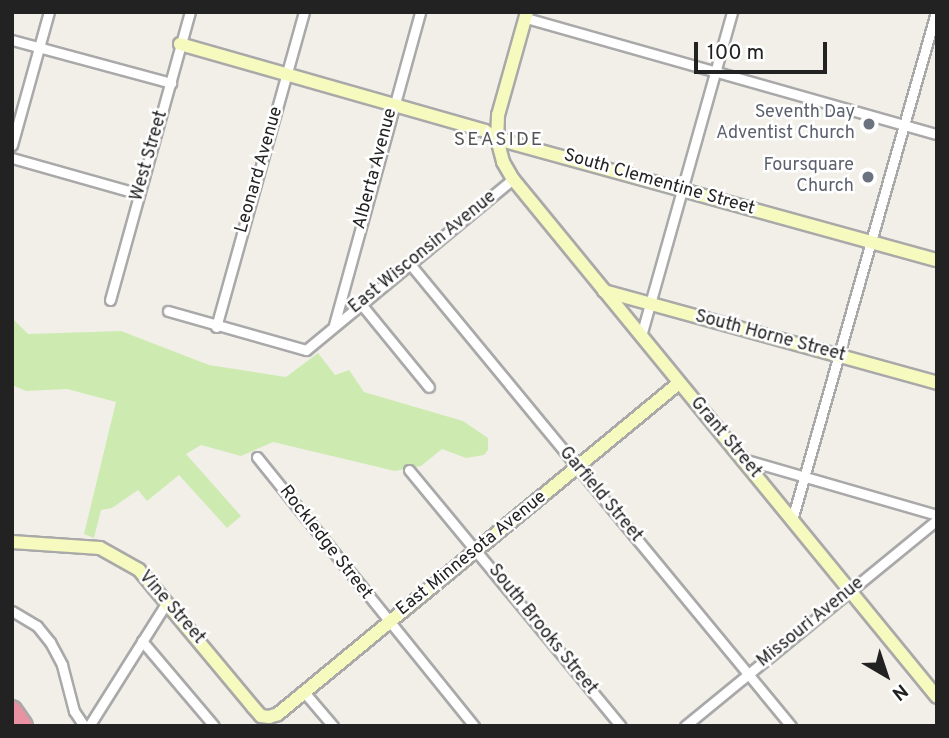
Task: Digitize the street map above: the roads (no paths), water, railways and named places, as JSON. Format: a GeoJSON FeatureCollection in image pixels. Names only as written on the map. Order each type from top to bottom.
{"type":"FeatureCollection","features":[{"type":"Feature","properties":{"kind":"highway"},"geometry":{"type":"LineString","coordinates":[[12,710],[23,726]]}},
{"type":"Feature","properties":{"kind":"street"},"geometry":{"type":"LineString","coordinates":[[12,145],[49,12]]}},
{"type":"Feature","properties":{"kind":"street","name":"West Street"},"geometry":{"type":"LineString","coordinates":[[110,300],[190,12]]}},
{"type":"Feature","properties":{"kind":"street","name":"Leonard Avenue"},"geometry":{"type":"LineString","coordinates":[[216,327],[304,12]]}},
{"type":"Feature","properties":{"kind":"street","name":"Alberta Avenue"},"geometry":{"type":"LineString","coordinates":[[334,327],[420,12]]}},
{"type":"Feature","properties":{"kind":"street"},"geometry":{"type":"LineString","coordinates":[[641,336],[732,12]]}},
{"type":"Feature","properties":{"kind":"street"},"geometry":{"type":"LineString","coordinates":[[792,520],[902,124],[936,12]]}},
{"type":"Feature","properties":{"kind":"street"},"geometry":{"type":"LineString","coordinates":[[497,139],[498,115],[526,15],[715,72],[937,134]]}},
{"type":"Feature","properties":{"kind":"street"},"geometry":{"type":"LineString","coordinates":[[12,40],[171,83]]}},
{"type":"Feature","properties":{"kind":"street","name":"South Clementine Street"},"geometry":{"type":"LineString","coordinates":[[180,44],[485,131],[497,139],[937,260]]}},
{"type":"Feature","properties":{"kind":"street","name":"Grant Street"},"geometry":{"type":"LineString","coordinates":[[497,139],[503,162],[513,180],[937,696]]}},
{"type":"Feature","properties":{"kind":"street"},"geometry":{"type":"LineString","coordinates":[[12,158],[139,194]]}},
{"type":"Feature","properties":{"kind":"street","name":"East Wisconsin Avenue"},"geometry":{"type":"LineString","coordinates":[[216,327],[306,350],[513,180]]}},
{"type":"Feature","properties":{"kind":"street","name":"Garfield Street"},"geometry":{"type":"LineString","coordinates":[[410,264],[791,726]]}},
{"type":"Feature","properties":{"kind":"street","name":"South Horne Street"},"geometry":{"type":"LineString","coordinates":[[604,291],[937,383]]}},
{"type":"Feature","properties":{"kind":"street"},"geometry":{"type":"LineString","coordinates":[[362,304],[429,387]]}},
{"type":"Feature","properties":{"kind":"street"},"geometry":{"type":"LineString","coordinates":[[168,311],[216,327]]}},
{"type":"Feature","properties":{"kind":"street","name":"East Minnesota Avenue"},"geometry":{"type":"LineString","coordinates":[[261,716],[278,714],[679,383]]}},
{"type":"Feature","properties":{"kind":"street","name":"Rockledge Street"},"geometry":{"type":"LineString","coordinates":[[257,457],[474,726]]}},
{"type":"Feature","properties":{"kind":"street"},"geometry":{"type":"LineString","coordinates":[[743,459],[937,515]]}},
{"type":"Feature","properties":{"kind":"street","name":"South Brooks Street"},"geometry":{"type":"LineString","coordinates":[[409,470],[621,726]]}},
{"type":"Feature","properties":{"kind":"street","name":"Missouri Avenue"},"geometry":{"type":"LineString","coordinates":[[685,726],[937,520]]}},
{"type":"Feature","properties":{"kind":"street","name":"Vine Street"},"geometry":{"type":"LineString","coordinates":[[12,542],[100,548],[139,570],[261,716]]}},
{"type":"Feature","properties":{"kind":"street"},"geometry":{"type":"LineString","coordinates":[[12,611],[37,626],[50,642],[62,666],[74,711],[86,726],[167,602]]}},
{"type":"Feature","properties":{"kind":"street"},"geometry":{"type":"LineString","coordinates":[[142,641],[214,726]]}},
{"type":"Feature","properties":{"kind":"street"},"geometry":{"type":"LineString","coordinates":[[304,692],[333,726]]}},
{"type":"Feature","properties":{"kind":"place","name":"Seventh Day Adventist Church"},"geometry":{"type":"Point","coordinates":[869,124]}},
{"type":"Feature","properties":{"kind":"place","name":"Foursquare Church"},"geometry":{"type":"Point","coordinates":[868,177]}},
{"type":"Feature","properties":{"kind":"district","name":"SEASIDE"},"geometry":{"type":"Point","coordinates":[499,141]}}]}
